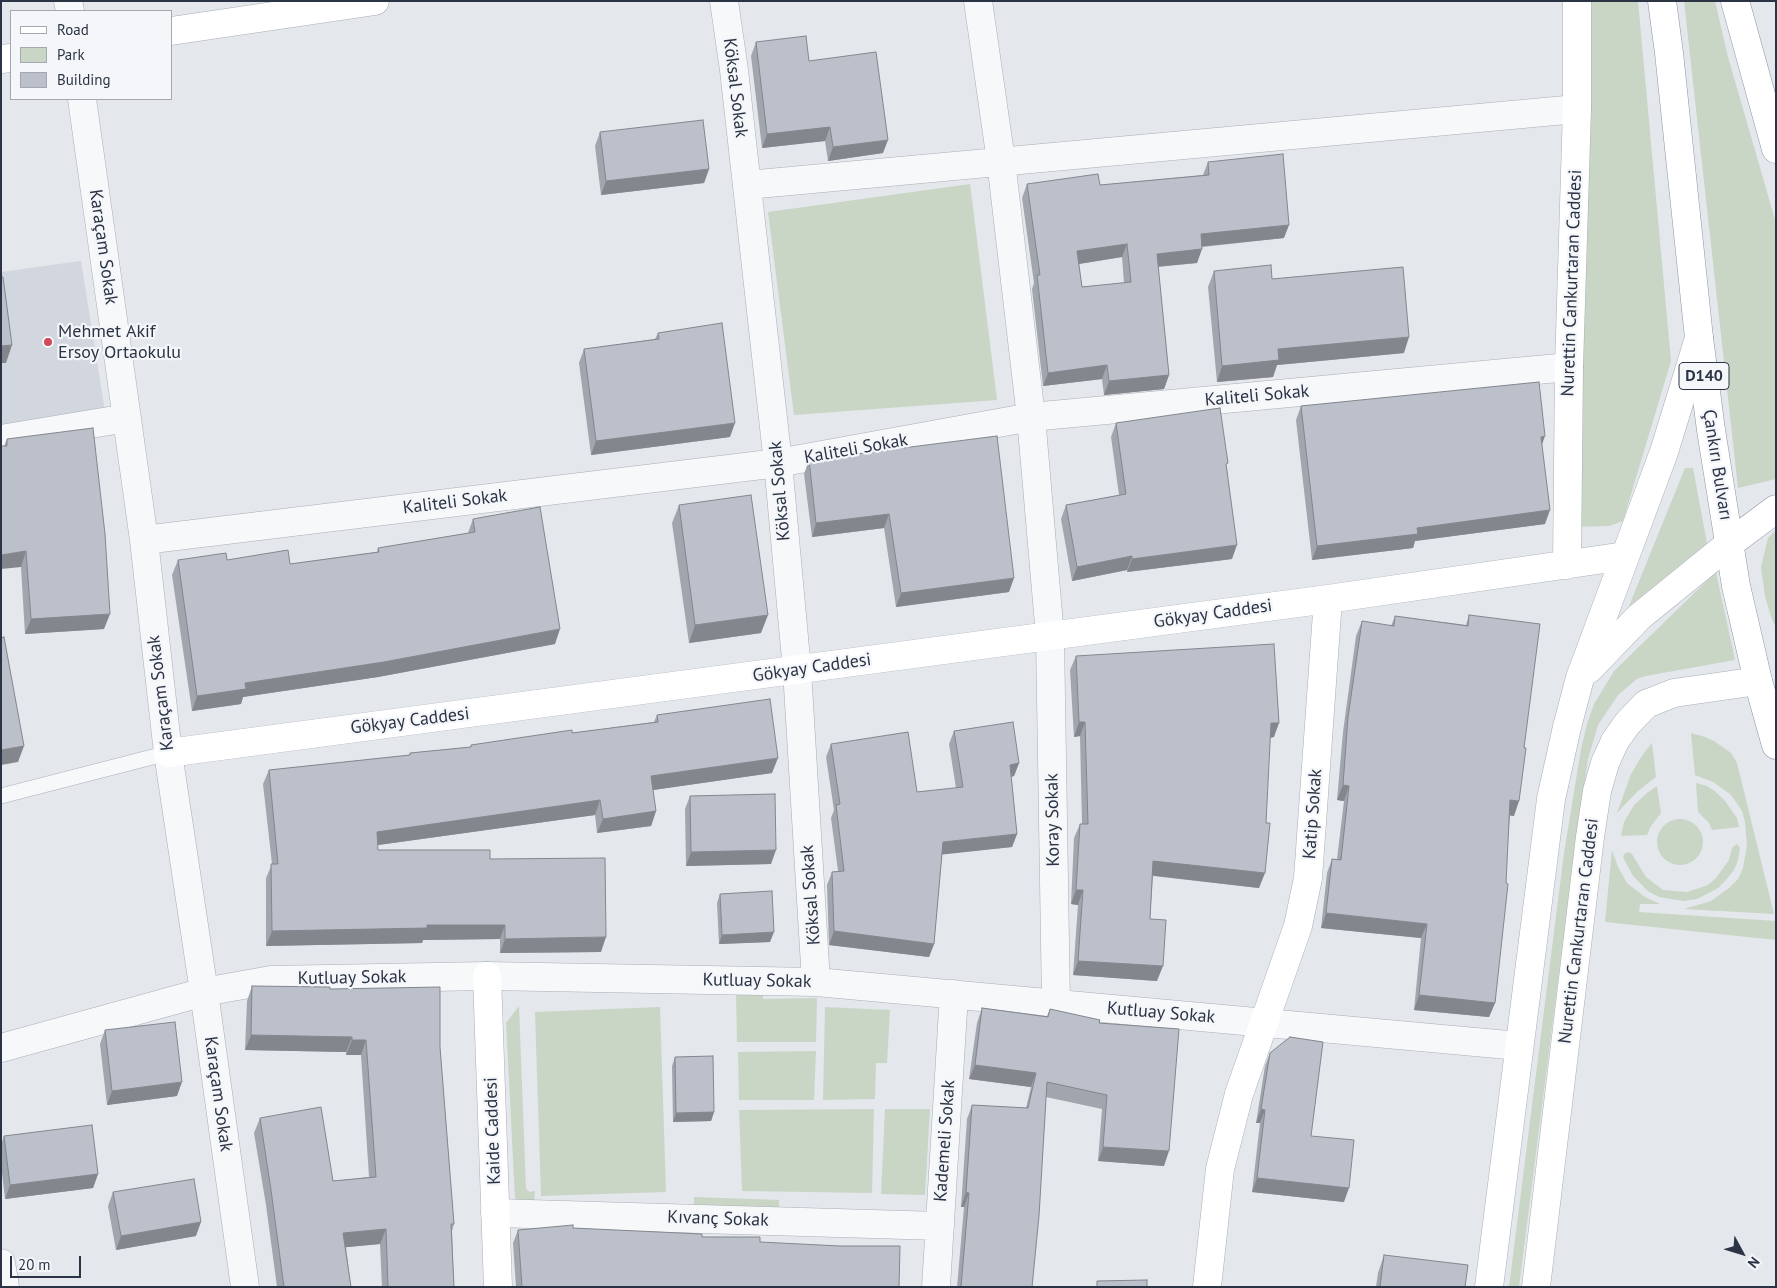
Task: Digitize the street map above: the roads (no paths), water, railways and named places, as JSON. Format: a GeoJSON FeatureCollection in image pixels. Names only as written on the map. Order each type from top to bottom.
{"type":"FeatureCollection","features":[{"type":"Feature","properties":{"kind":"main road"},"geometry":{"type":"LineString","coordinates":[[172,31],[375,1]]}},
{"type":"Feature","properties":{"kind":"main road","name":"Nurettin Cankurtaran Caddesi"},"geometry":{"type":"LineString","coordinates":[[1567,565],[1577,109],[1577,1]]}},
{"type":"Feature","properties":{"kind":"main road","name":"Çankırı Bulvarı"},"geometry":{"type":"LineString","coordinates":[[1662,1],[1711,430],[1736,586],[1767,680],[1776,745]]}},
{"type":"Feature","properties":{"kind":"main road"},"geometry":{"type":"LineString","coordinates":[[1735,1],[1776,149]]}},
{"type":"Feature","properties":{"kind":"main road"},"geometry":{"type":"LineString","coordinates":[[1489,1287],[1551,799],[1580,678],[1664,452],[1699,338]]}},
{"type":"Feature","properties":{"kind":"main road"},"geometry":{"type":"LineString","coordinates":[[1580,678],[1639,617],[1729,544],[1776,510]]}},
{"type":"Feature","properties":{"kind":"main road","name":"Gökyay Caddesi"},"geometry":{"type":"LineString","coordinates":[[168,753],[1328,599],[1625,556]]}},
{"type":"Feature","properties":{"kind":"main road","name":"Katip Sokak"},"geometry":{"type":"LineString","coordinates":[[1207,1287],[1220,1169],[1239,1094],[1298,926],[1308,878],[1328,599]]}},
{"type":"Feature","properties":{"kind":"main road","name":"Nurettin Cankurtaran Caddesi"},"geometry":{"type":"LineString","coordinates":[[1536,1287],[1590,837],[1597,790],[1605,763],[1615,741],[1627,724],[1646,704],[1674,693],[1767,680]]}},
{"type":"Feature","properties":{"kind":"main road","name":"Kaide Caddesi"},"geometry":{"type":"LineString","coordinates":[[487,976],[498,1287]]}},
{"type":"Feature","properties":{"kind":"street","name":"Köksal Sokak"},"geometry":{"type":"LineString","coordinates":[[724,1],[734,70],[778,463],[797,670],[816,982]]}},
{"type":"Feature","properties":{"kind":"street","name":"Koray Sokak"},"geometry":{"type":"LineString","coordinates":[[978,1],[1001,161],[1031,417],[1050,636],[1056,1004]]}},
{"type":"Feature","properties":{"kind":"street","name":"Karaçam Sokak"},"geometry":{"type":"LineString","coordinates":[[82,100],[144,540],[168,753],[204,992],[245,1287]]}},
{"type":"Feature","properties":{"kind":"street"},"geometry":{"type":"LineString","coordinates":[[747,185],[1577,109]]}},
{"type":"Feature","properties":{"kind":"street","name":"Kaliteli Sokak"},"geometry":{"type":"LineString","coordinates":[[144,540],[778,463],[1031,417],[1570,367]]}},
{"type":"Feature","properties":{"kind":"street"},"geometry":{"type":"LineString","coordinates":[[1,439],[127,418]]}},
{"type":"Feature","properties":{"kind":"street","name":"Kutluay Sokak"},"geometry":{"type":"LineString","coordinates":[[1,1048],[204,992],[271,980],[487,976],[816,982],[1519,1046]]}},
{"type":"Feature","properties":{"kind":"street","name":"Kademeli Sokak"},"geometry":{"type":"LineString","coordinates":[[936,1287],[954,994]]}},
{"type":"Feature","properties":{"kind":"street","name":"Kıvanç Sokak"},"geometry":{"type":"LineString","coordinates":[[495,1213],[940,1226]]}},
{"type":"Feature","properties":{"kind":"street"},"geometry":{"type":"LineString","coordinates":[[1,1263],[5,1287]]}},
{"type":"Feature","properties":{"kind":"lane","name":"Gökyay Caddesi"},"geometry":{"type":"LineString","coordinates":[[1,796],[168,753]]}},
{"type":"Feature","properties":{"kind":"place","name":"Mehmet Akif Ersoy Ortaokulu"},"geometry":{"type":"Point","coordinates":[48,342]}}]}
